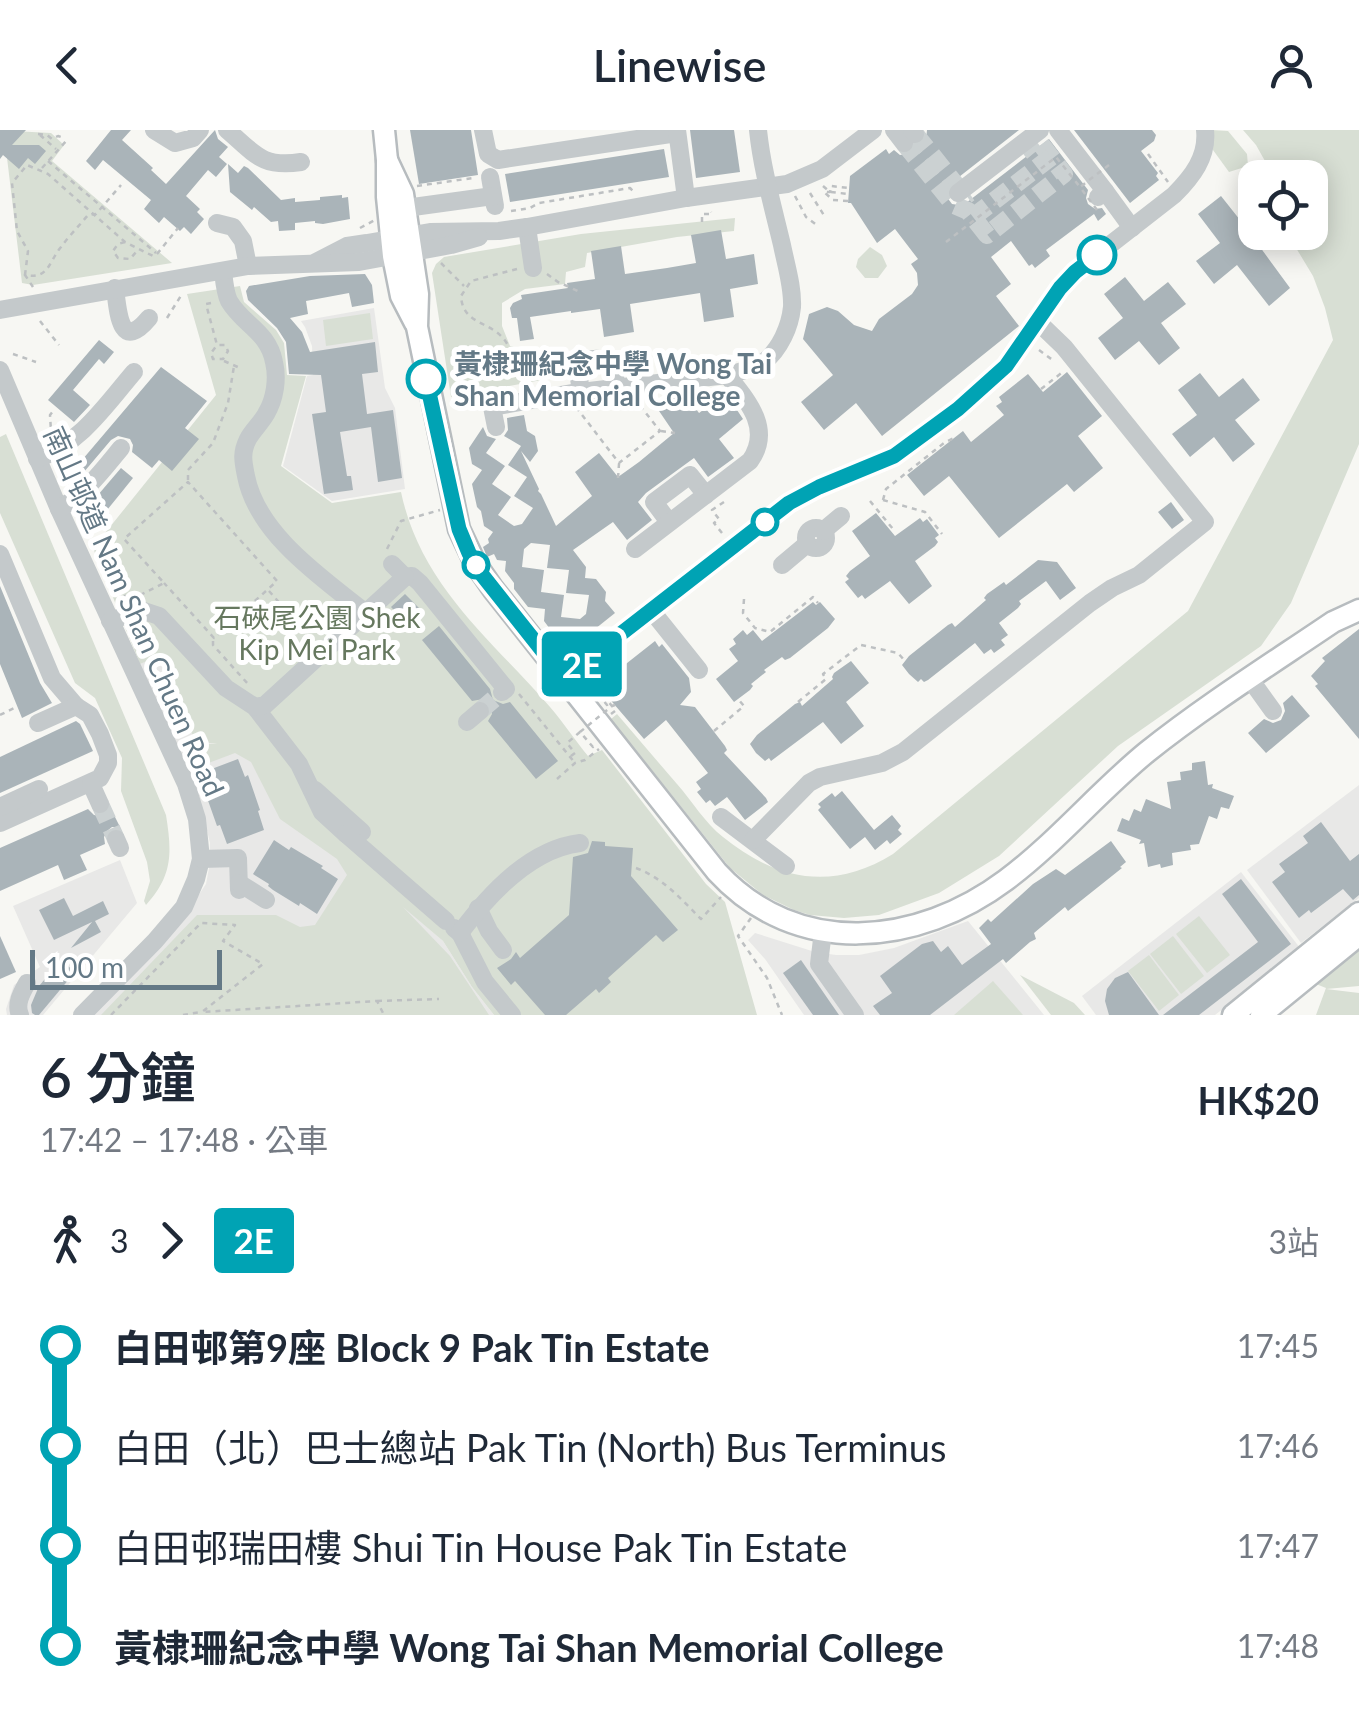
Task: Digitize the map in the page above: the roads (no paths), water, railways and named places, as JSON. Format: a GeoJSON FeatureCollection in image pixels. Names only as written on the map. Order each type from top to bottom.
{"type":"FeatureCollection","features":[{"type":"Feature","properties":{"kind":"main road"},"geometry":{"type":"LineString","coordinates":[[384,130],[388,160],[386,197],[401,246],[401,296],[417,326],[459,529],[469,553],[483,576],[728,884],[787,921],[823,931],[896,931],[936,918],[989,892],[1038,853],[1149,751],[1333,622],[1359,610]]}},
{"type":"Feature","properties":{"kind":"main road"},"geometry":{"type":"LineString","coordinates":[[1233,1015],[1359,913]]}},
{"type":"Feature","properties":{"kind":"main road"},"geometry":{"type":"LineString","coordinates":[[1261,1015],[1359,935]]}},
{"type":"Feature","properties":{"kind":"street"},"geometry":{"type":"LineString","coordinates":[[154,130],[175,143],[193,138],[200,130]]}},
{"type":"Feature","properties":{"kind":"street"},"geometry":{"type":"LineString","coordinates":[[226,130],[264,161],[280,165],[301,162]]}},
{"type":"Feature","properties":{"kind":"street"},"geometry":{"type":"LineString","coordinates":[[483,130],[488,154],[498,160],[623,135],[677,132],[686,198]]}},
{"type":"Feature","properties":{"kind":"street"},"geometry":{"type":"LineString","coordinates":[[496,428],[492,407],[727,375],[763,362],[778,346],[792,305],[758,130]]}},
{"type":"Feature","properties":{"kind":"street"},"geometry":{"type":"LineString","coordinates":[[527,227],[787,184],[822,169],[873,130]]}},
{"type":"Feature","properties":{"kind":"street"},"geometry":{"type":"LineString","coordinates":[[958,194],[1040,130]]}},
{"type":"Feature","properties":{"kind":"street"},"geometry":{"type":"LineString","coordinates":[[1058,130],[1100,200],[1132,228]]}},
{"type":"Feature","properties":{"kind":"street"},"geometry":{"type":"LineString","coordinates":[[564,678],[789,503],[894,456],[1006,366],[1075,272],[1188,181],[1204,151],[1205,130]]}},
{"type":"Feature","properties":{"kind":"street"},"geometry":{"type":"LineString","coordinates":[[0,310],[248,266],[349,263],[448,231],[492,200]]}},
{"type":"Feature","properties":{"kind":"street"},"geometry":{"type":"LineString","coordinates":[[412,207],[492,200],[527,227],[533,270]]}},
{"type":"Feature","properties":{"kind":"street"},"geometry":{"type":"LineString","coordinates":[[217,224],[234,227],[243,240],[248,266]]}},
{"type":"Feature","properties":{"kind":"street"},"geometry":{"type":"LineString","coordinates":[[222,271],[228,300],[264,336],[274,360],[276,382],[272,402],[242,454],[250,494],[271,526],[308,567],[366,613]]}},
{"type":"Feature","properties":{"kind":"street"},"geometry":{"type":"LineString","coordinates":[[115,288],[122,325],[128,332],[140,330],[158,318]]}},
{"type":"Feature","properties":{"kind":"street"},"geometry":{"type":"LineString","coordinates":[[752,840],[809,783],[882,763],[903,752],[1090,603],[1140,575],[1212,517],[1038,322]]}},
{"type":"Feature","properties":{"kind":"street"},"geometry":{"type":"LineString","coordinates":[[577,397],[580,372],[594,358],[612,367],[624,390]]}},
{"type":"Feature","properties":{"kind":"street","name":"南山邨道 Nam Shan Chuen Road"},"geometry":{"type":"LineString","coordinates":[[0,370],[59,509],[186,784],[197,820],[200,858],[184,907],[82,1015]]}},
{"type":"Feature","properties":{"kind":"street"},"geometry":{"type":"LineString","coordinates":[[37,459],[60,450],[85,430],[134,372]]}},
{"type":"Feature","properties":{"kind":"street"},"geometry":{"type":"LineString","coordinates":[[727,375],[747,398],[756,417],[759,446],[750,461]]}},
{"type":"Feature","properties":{"kind":"street"},"geometry":{"type":"LineString","coordinates":[[635,549],[669,522],[654,502],[690,475],[706,494],[778,440]]}},
{"type":"Feature","properties":{"kind":"street"},"geometry":{"type":"LineString","coordinates":[[59,509],[85,490],[120,448]]}},
{"type":"Feature","properties":{"kind":"street"},"geometry":{"type":"LineString","coordinates":[[789,503],[813,535]]}},
{"type":"Feature","properties":{"kind":"street"},"geometry":{"type":"LineString","coordinates":[[782,565],[813,535],[841,516]]}},
{"type":"Feature","properties":{"kind":"street"},"geometry":{"type":"LineString","coordinates":[[0,554],[52,678],[76,706],[90,715],[108,755],[105,771],[91,784],[0,823]]}},
{"type":"Feature","properties":{"kind":"street"},"geometry":{"type":"LineString","coordinates":[[110,621],[141,610],[159,616],[226,688],[265,705],[366,613],[393,566],[420,583],[506,689],[502,692]]}},
{"type":"Feature","properties":{"kind":"street"},"geometry":{"type":"LineString","coordinates":[[651,610],[699,670]]}},
{"type":"Feature","properties":{"kind":"street"},"geometry":{"type":"LineString","coordinates":[[1250,678],[1273,710]]}},
{"type":"Feature","properties":{"kind":"street"},"geometry":{"type":"LineString","coordinates":[[256,700],[300,764],[322,812],[354,833],[453,927],[485,982],[512,1015]]}},
{"type":"Feature","properties":{"kind":"street"},"geometry":{"type":"LineString","coordinates":[[38,723],[76,706]]}},
{"type":"Feature","properties":{"kind":"street"},"geometry":{"type":"LineString","coordinates":[[91,784],[100,804]]}},
{"type":"Feature","properties":{"kind":"street"},"geometry":{"type":"LineString","coordinates":[[0,807],[39,789]]}},
{"type":"Feature","properties":{"kind":"street"},"geometry":{"type":"LineString","coordinates":[[721,817],[786,866]]}},
{"type":"Feature","properties":{"kind":"street"},"geometry":{"type":"LineString","coordinates":[[453,927],[510,875],[562,845],[580,844]]}},
{"type":"Feature","properties":{"kind":"street"},"geometry":{"type":"LineString","coordinates":[[200,858],[238,858],[239,887],[266,900]]}},
{"type":"Feature","properties":{"kind":"street"},"geometry":{"type":"LineString","coordinates":[[478,908],[503,950]]}},
{"type":"Feature","properties":{"kind":"street"},"geometry":{"type":"LineString","coordinates":[[823,931],[819,964],[855,1015]]}},
{"type":"Feature","properties":{"kind":"street"},"geometry":{"type":"LineString","coordinates":[[20,1015],[19,1001],[27,983]]}},
{"type":"Feature","properties":{"kind":"tunnel"},"geometry":{"type":"LineString","coordinates":[[915,134],[965,196],[969,193]]}},
{"type":"Feature","properties":{"kind":"tunnel"},"geometry":{"type":"LineString","coordinates":[[904,143],[954,205],[968,211],[987,235],[1064,174],[1037,139],[1021,152]]}},
{"type":"Feature","properties":{"kind":"tunnel"},"geometry":{"type":"LineString","coordinates":[[973,217],[1051,157]]}},
{"type":"Feature","properties":{"kind":"tunnel"},"geometry":{"type":"LineString","coordinates":[[480,711],[502,692]]}},
{"type":"Feature","properties":{"kind":"tunnel"},"geometry":{"type":"LineString","coordinates":[[100,804],[116,839]]}},
{"type":"Feature","properties":{"kind":"place","name":"黃棣珊紀念中學 Wong Tai Shan Memorial College"},"geometry":{"type":"Point","coordinates":[426,379]}},
{"type":"Feature","properties":{"kind":"park label","name":"石硤尾公園 Shek Kip Mei Park"},"geometry":{"type":"Point","coordinates":[317,633]}}]}
